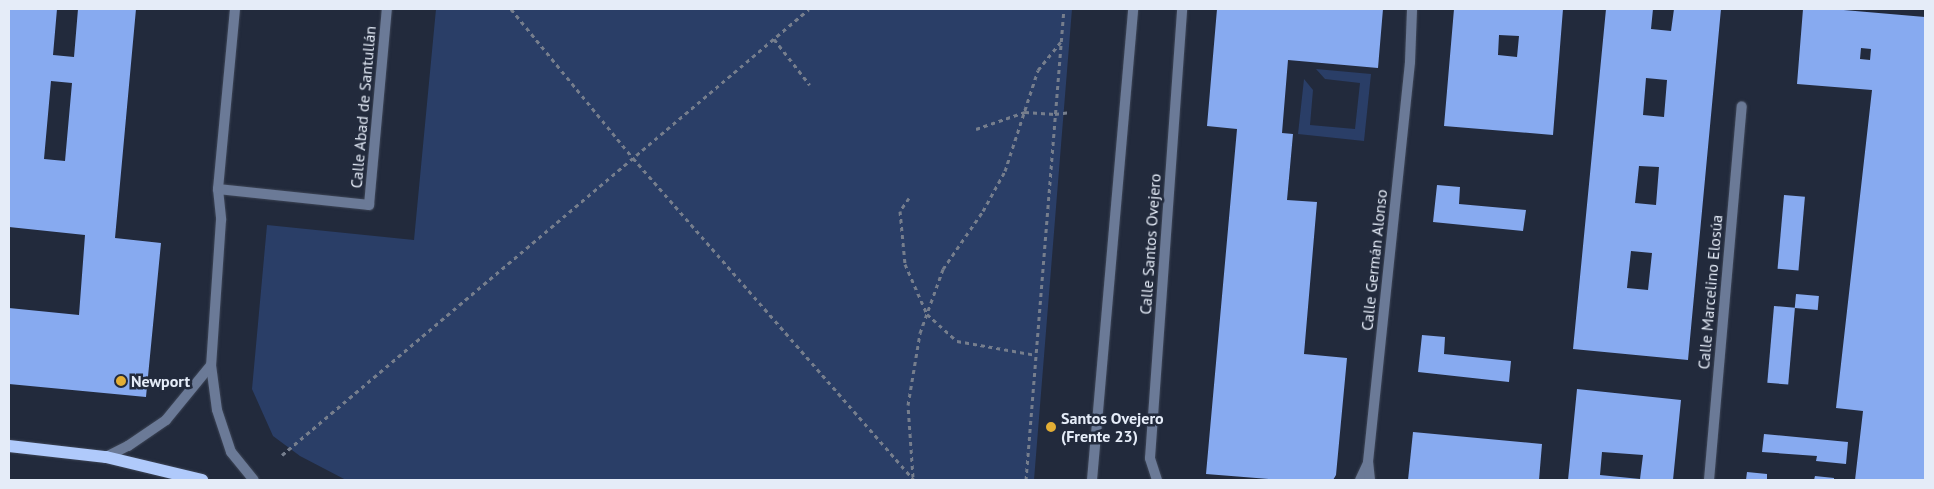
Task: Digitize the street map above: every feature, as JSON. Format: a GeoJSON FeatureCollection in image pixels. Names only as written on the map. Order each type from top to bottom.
{"type":"FeatureCollection","features":[{"type":"Feature","properties":{"kind":"main road"},"geometry":{"type":"LineString","coordinates":[[9,446],[106,457],[202,480]]}},
{"type":"Feature","properties":{"kind":"street"},"geometry":{"type":"LineString","coordinates":[[235,9],[218,189],[221,220],[211,365],[217,410],[230,452],[254,480]]}},
{"type":"Feature","properties":{"kind":"street","name":"Calle Abad de Santullán"},"geometry":{"type":"LineString","coordinates":[[218,189],[369,205],[387,9]]}},
{"type":"Feature","properties":{"kind":"street"},"geometry":{"type":"LineString","coordinates":[[1092,480],[1132,9]]}},
{"type":"Feature","properties":{"kind":"street","name":"Calle Santos Ovejero"},"geometry":{"type":"LineString","coordinates":[[1157,480],[1150,458],[1182,9]]}},
{"type":"Feature","properties":{"kind":"street","name":"Calle Germán Alonso"},"geometry":{"type":"LineString","coordinates":[[1370,480],[1368,462],[1410,62],[1412,9]]}},
{"type":"Feature","properties":{"kind":"street","name":"Calle Marcelino Elosúa"},"geometry":{"type":"LineString","coordinates":[[1709,480],[1742,106]]}},
{"type":"Feature","properties":{"kind":"street"},"geometry":{"type":"LineString","coordinates":[[106,457],[166,420],[211,365]]}},
{"type":"Feature","properties":{"kind":"street","name":"Calle Germán Alonso"},"geometry":{"type":"LineString","coordinates":[[1360,480],[1368,462]]}},
{"type":"Feature","properties":{"kind":"path"},"geometry":{"type":"LineString","coordinates":[[511,9],[633,158],[914,480]]}},
{"type":"Feature","properties":{"kind":"path"},"geometry":{"type":"LineString","coordinates":[[282,455],[809,9]]}},
{"type":"Feature","properties":{"kind":"path"},"geometry":{"type":"LineString","coordinates":[[1026,480],[1064,9]]}},
{"type":"Feature","properties":{"kind":"path"},"geometry":{"type":"LineString","coordinates":[[774,39],[810,85]]}},
{"type":"Feature","properties":{"kind":"path"},"geometry":{"type":"LineString","coordinates":[[914,480],[908,405],[920,333],[943,269],[983,211],[1004,170],[1038,70],[1061,42]]}},
{"type":"Feature","properties":{"kind":"path"},"geometry":{"type":"LineString","coordinates":[[976,129],[1024,112],[1055,114],[1071,112]]}},
{"type":"Feature","properties":{"kind":"path"},"geometry":{"type":"LineString","coordinates":[[909,198],[900,211],[905,264],[927,314],[958,341],[1036,355]]}},
{"type":"Feature","properties":{"kind":"shaded area"},"geometry":{"type":"Polygon","coordinates":[[[436,9],[1072,9],[1034,480],[346,480],[300,456],[273,436],[252,389],[267,225],[414,240],[436,9]]]}},
{"type":"Feature","properties":{"kind":"shaded area"},"geometry":{"type":"Polygon","coordinates":[[[1316,69],[1371,74],[1364,141],[1298,134],[1304,79],[1313,90],[1310,125],[1355,129],[1360,83],[1325,79],[1316,69]]]}},
{"type":"Feature","properties":{"kind":"building"},"geometry":{"type":"Polygon","coordinates":[[[9,9],[57,9],[53,55],[74,57],[78,9],[136,9],[115,238],[161,243],[146,397],[9,384],[9,308],[79,315],[85,235],[9,227],[9,9]],[[51,81],[44,159],[65,161],[72,83],[51,81]]]}},
{"type":"Feature","properties":{"kind":"building"},"geometry":{"type":"Polygon","coordinates":[[[1217,9],[1383,9],[1378,68],[1288,60],[1282,133],[1293,134],[1287,200],[1317,202],[1304,354],[1347,358],[1336,475],[1333,480],[1281,480],[1206,474],[1237,129],[1207,126],[1217,9]]]}},
{"type":"Feature","properties":{"kind":"building"},"geometry":{"type":"Polygon","coordinates":[[[1454,9],[1563,9],[1553,135],[1444,126],[1454,9]],[[1499,35],[1498,55],[1517,57],[1519,36],[1499,35]]]}},
{"type":"Feature","properties":{"kind":"building"},"geometry":{"type":"Polygon","coordinates":[[[1606,9],[1653,9],[1651,29],[1671,31],[1674,9],[1721,9],[1688,360],[1573,349],[1606,9]],[[1646,78],[1643,115],[1664,117],[1667,80],[1646,78]],[[1639,166],[1635,203],[1656,205],[1659,167],[1639,166]],[[1631,251],[1627,288],[1648,290],[1652,253],[1631,251]]]}},
{"type":"Feature","properties":{"kind":"building"},"geometry":{"type":"Polygon","coordinates":[[[1803,9],[1832,9],[1925,17],[1925,480],[1855,480],[1863,411],[1836,408],[1872,90],[1797,84],[1803,9]],[[1861,48],[1860,59],[1870,60],[1871,49],[1861,48]]]}},
{"type":"Feature","properties":{"kind":"building"},"geometry":{"type":"Polygon","coordinates":[[[1437,185],[1460,187],[1459,204],[1526,210],[1523,231],[1433,222],[1437,185]]]}},
{"type":"Feature","properties":{"kind":"building"},"geometry":{"type":"Polygon","coordinates":[[[1784,195],[1805,197],[1798,271],[1778,269],[1784,195]]]}},
{"type":"Feature","properties":{"kind":"building"},"geometry":{"type":"Polygon","coordinates":[[[1796,294],[1819,296],[1818,310],[1795,308],[1796,294]]]}},
{"type":"Feature","properties":{"kind":"building"},"geometry":{"type":"Polygon","coordinates":[[[1774,306],[1795,308],[1788,385],[1767,383],[1774,306]]]}},
{"type":"Feature","properties":{"kind":"building"},"geometry":{"type":"Polygon","coordinates":[[[1422,335],[1445,337],[1444,354],[1511,361],[1509,382],[1418,372],[1422,335]]]}},
{"type":"Feature","properties":{"kind":"building"},"geometry":{"type":"Polygon","coordinates":[[[1577,389],[1681,400],[1673,480],[1568,480],[1577,389]],[[1602,452],[1600,475],[1640,479],[1643,455],[1602,452]]]}},
{"type":"Feature","properties":{"kind":"building"},"geometry":{"type":"Polygon","coordinates":[[[1413,432],[1542,444],[1539,480],[1408,480],[1413,432]]]}},
{"type":"Feature","properties":{"kind":"building"},"geometry":{"type":"Polygon","coordinates":[[[1764,434],[1848,442],[1846,464],[1816,461],[1817,456],[1762,452],[1764,434]]]}},
{"type":"Feature","properties":{"kind":"building"},"geometry":{"type":"Polygon","coordinates":[[[1747,472],[1767,474],[1767,480],[1746,480],[1747,472]]]}},
{"type":"Feature","properties":{"kind":"building"},"geometry":{"type":"Polygon","coordinates":[[[1815,476],[1834,478],[1834,480],[1814,480],[1815,476]]]}},
{"type":"Feature","properties":{"kind":"place","name":"Newport"},"geometry":{"type":"Point","coordinates":[121,381]}},
{"type":"Feature","properties":{"kind":"place","name":"Santos Ovejero (Frente 23)"},"geometry":{"type":"Point","coordinates":[1051,427]}}]}
